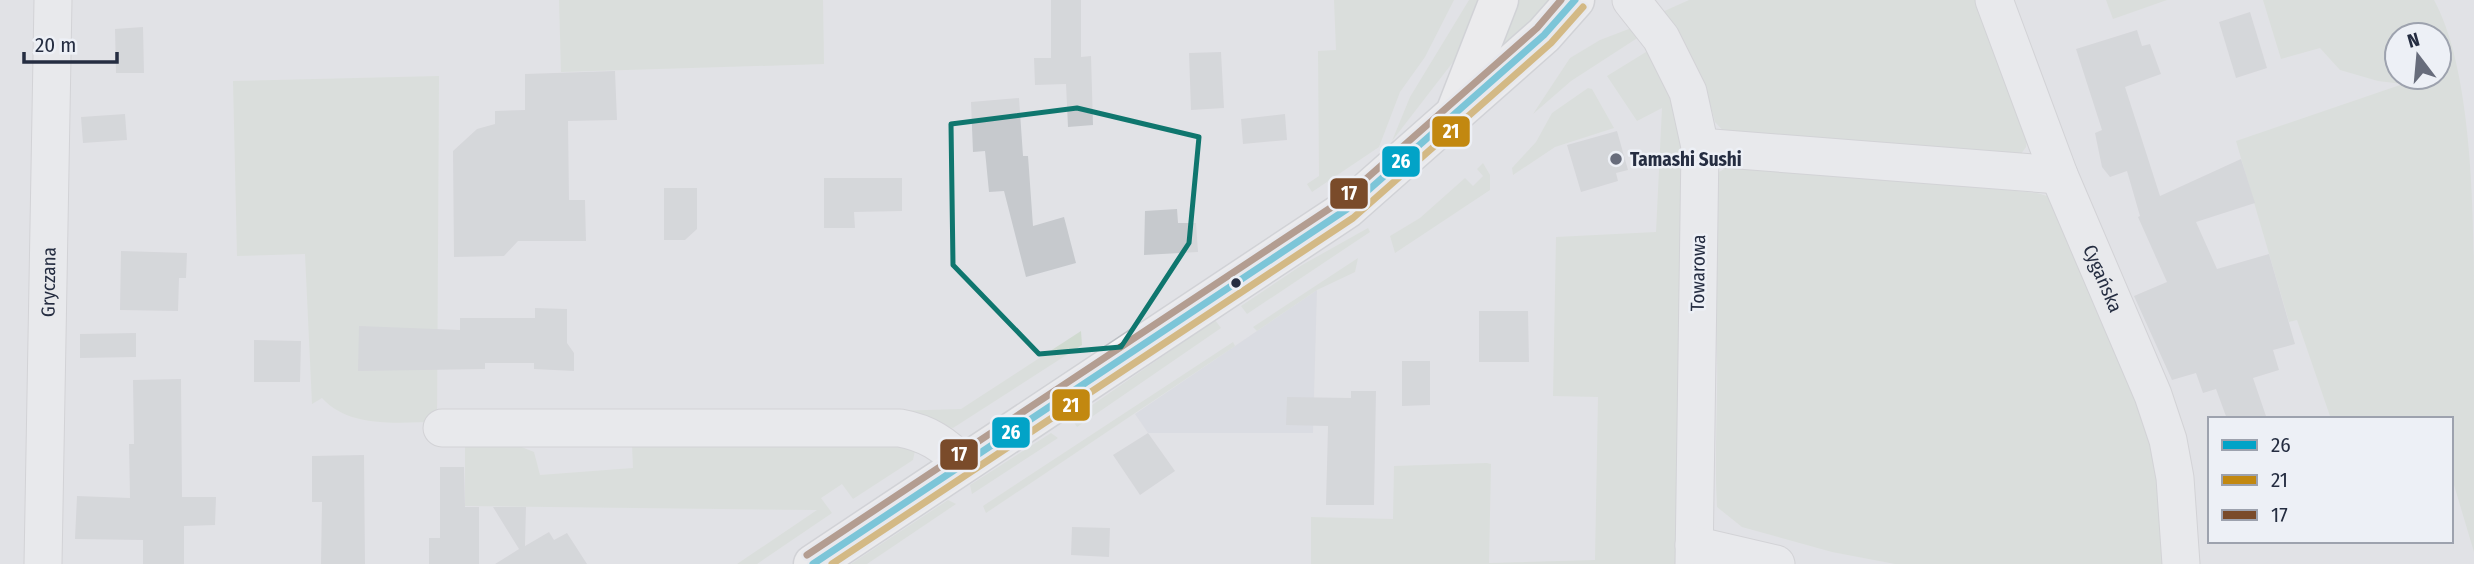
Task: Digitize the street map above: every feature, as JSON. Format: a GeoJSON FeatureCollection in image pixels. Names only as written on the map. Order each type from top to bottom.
{"type":"FeatureCollection","features":[{"type":"Feature","properties":{"kind":"main road"},"geometry":{"type":"LineString","coordinates":[[1455,113],[1499,0]]}},
{"type":"Feature","properties":{"kind":"main road"},"geometry":{"type":"LineString","coordinates":[[813,564],[1347,209],[1544,35],[1575,0]]}},
{"type":"Feature","properties":{"kind":"street","name":"Gryczana"},"geometry":{"type":"LineString","coordinates":[[43,564],[53,0]]}},
{"type":"Feature","properties":{"kind":"street","name":"Towarowa"},"geometry":{"type":"LineString","coordinates":[[1631,0],[1661,38],[1688,92],[1700,147],[1694,554]]}},
{"type":"Feature","properties":{"kind":"street","name":"Cygańska"},"geometry":{"type":"LineString","coordinates":[[1994,0],[2059,175],[2154,395],[2168,440],[2175,478],[2180,564]]}},
{"type":"Feature","properties":{"kind":"street"},"geometry":{"type":"LineString","coordinates":[[1700,147],[2059,175]]}},
{"type":"Feature","properties":{"kind":"street"},"geometry":{"type":"LineString","coordinates":[[442,428],[900,428],[922,432],[937,440],[963,464]]}},
{"type":"Feature","properties":{"kind":"street"},"geometry":{"type":"LineString","coordinates":[[1694,554],[1776,564]]}},
{"type":"Feature","properties":{"kind":"highlighted area"},"geometry":{"type":"Polygon","coordinates":[[[1077,108],[1199,137],[1189,243],[1121,347],[1039,354],[953,265],[951,124],[1077,108]]]}},
{"type":"Feature","properties":{"kind":"shaded area"},"geometry":{"type":"Polygon","coordinates":[[[559,0],[823,0],[824,64],[561,72],[559,0]]]}},
{"type":"Feature","properties":{"kind":"shaded area"},"geometry":{"type":"Polygon","coordinates":[[[1334,0],[1454,0],[1425,57],[1400,92],[1379,147],[1312,192],[1307,184],[1319,176],[1318,51],[1336,50],[1334,0]]]}},
{"type":"Feature","properties":{"kind":"shaded area"},"geometry":{"type":"Polygon","coordinates":[[[1469,0],[1484,0],[1453,62],[1392,141],[1410,97],[1469,0]]]}},
{"type":"Feature","properties":{"kind":"shaded area"},"geometry":{"type":"Polygon","coordinates":[[[1514,0],[1555,0],[1503,54],[1478,62],[1514,0]]]}},
{"type":"Feature","properties":{"kind":"shaded area"},"geometry":{"type":"Polygon","coordinates":[[[1689,0],[1984,0],[2027,139],[2026,147],[2018,158],[1729,137],[1715,122],[1705,85],[1660,13],[1689,0]]]}},
{"type":"Feature","properties":{"kind":"shaded area"},"geometry":{"type":"Polygon","coordinates":[[[2106,0],[2167,0],[2113,19],[2106,0]]]}},
{"type":"Feature","properties":{"kind":"shaded area"},"geometry":{"type":"Polygon","coordinates":[[[2263,0],[2434,0],[2443,21],[2383,21],[2383,82],[2340,70],[2320,48],[2281,59],[2263,0]]]}},
{"type":"Feature","properties":{"kind":"shaded area"},"geometry":{"type":"Polygon","coordinates":[[[1634,27],[1642,35],[1571,81],[1533,114],[1570,58],[1600,40],[1634,27]]]}},
{"type":"Feature","properties":{"kind":"shaded area"},"geometry":{"type":"Polygon","coordinates":[[[1646,52],[1651,52],[1682,104],[1682,564],[1311,564],[1311,517],[1393,519],[1394,466],[1487,463],[1491,464],[1489,563],[1595,560],[1598,397],[1553,396],[1556,237],[1656,232],[1662,108],[1637,121],[1607,76],[1646,52]]]}},
{"type":"Feature","properties":{"kind":"shaded area"},"geometry":{"type":"Polygon","coordinates":[[[2453,53],[2464,108],[2472,194],[2474,552],[2453,482],[2453,417],[2330,417],[2297,320],[2289,322],[2236,141],[2383,91],[2453,91],[2453,53]]]}},
{"type":"Feature","properties":{"kind":"shaded area"},"geometry":{"type":"Polygon","coordinates":[[[439,76],[437,422],[391,423],[361,419],[333,408],[322,398],[312,404],[305,254],[237,256],[233,81],[439,76]]]}},
{"type":"Feature","properties":{"kind":"shaded area"},"geometry":{"type":"Polygon","coordinates":[[[1588,88],[1592,89],[1614,128],[1555,147],[1513,175],[1512,168],[1536,142],[1552,113],[1588,88]]]}},
{"type":"Feature","properties":{"kind":"shaded area"},"geometry":{"type":"Polygon","coordinates":[[[1483,163],[1490,175],[1490,190],[1395,253],[1390,236],[1420,218],[1465,178],[1473,186],[1483,176],[1477,169],[1483,163]]]}},
{"type":"Feature","properties":{"kind":"shaded area"},"geometry":{"type":"Polygon","coordinates":[[[1732,165],[2047,196],[2053,203],[2107,324],[2143,417],[2161,491],[2165,564],[1895,564],[1832,552],[1742,527],[1717,507],[1715,174],[1732,165]]]}},
{"type":"Feature","properties":{"kind":"shaded area"},"geometry":{"type":"Polygon","coordinates":[[[1368,228],[1370,232],[1247,314],[1241,306],[1302,265],[1368,228]]]}},
{"type":"Feature","properties":{"kind":"shaded area"},"geometry":{"type":"Polygon","coordinates":[[[1358,258],[1355,272],[1317,290],[1257,331],[1253,327],[1358,258]]]}},
{"type":"Feature","properties":{"kind":"shaded area"},"geometry":{"type":"Polygon","coordinates":[[[1317,290],[1313,433],[1148,433],[1135,414],[1317,290]]]}},
{"type":"Feature","properties":{"kind":"shaded area"},"geometry":{"type":"Polygon","coordinates":[[[1215,320],[1221,328],[1077,427],[1072,419],[1215,320]]]}},
{"type":"Feature","properties":{"kind":"shaded area"},"geometry":{"type":"Polygon","coordinates":[[[1081,331],[1082,345],[953,428],[860,412],[961,409],[1081,331]]]}},
{"type":"Feature","properties":{"kind":"shaded area"},"geometry":{"type":"Polygon","coordinates":[[[1233,342],[1235,346],[986,513],[983,506],[1233,342]]]}},
{"type":"Feature","properties":{"kind":"shaded area"},"geometry":{"type":"Polygon","coordinates":[[[1051,433],[1058,438],[972,494],[970,485],[1051,433]]]}},
{"type":"Feature","properties":{"kind":"shaded area"},"geometry":{"type":"Polygon","coordinates":[[[465,439],[507,441],[534,452],[540,475],[633,468],[632,445],[916,446],[913,460],[853,499],[842,484],[821,498],[832,513],[757,564],[737,564],[817,510],[465,506],[465,439]]]}},
{"type":"Feature","properties":{"kind":"shaded area"},"geometry":{"type":"Polygon","coordinates":[[[948,500],[956,504],[867,564],[851,564],[948,500]]]}},
{"type":"Feature","properties":{"kind":"building"},"geometry":{"type":"Polygon","coordinates":[[[1051,0],[1081,0],[1081,57],[1091,56],[1093,125],[1068,127],[1066,84],[1035,85],[1034,58],[1051,58],[1051,0]]]}},
{"type":"Feature","properties":{"kind":"building"},"geometry":{"type":"Polygon","coordinates":[[[2250,12],[2267,68],[2236,78],[2219,22],[2250,12]]]}},
{"type":"Feature","properties":{"kind":"building"},"geometry":{"type":"Polygon","coordinates":[[[143,27],[144,73],[116,73],[115,29],[143,27]]]}},
{"type":"Feature","properties":{"kind":"building"},"geometry":{"type":"Polygon","coordinates":[[[2137,30],[2142,46],[2150,44],[2161,74],[2125,87],[2160,196],[2241,159],[2255,203],[2196,222],[2217,269],[2269,254],[2295,344],[2273,350],[2279,370],[2253,378],[2266,417],[2226,417],[2216,389],[2203,393],[2196,373],[2172,380],[2134,296],[2167,282],[2138,217],[2140,216],[2127,171],[2110,177],[2102,167],[2095,133],[2102,130],[2076,49],[2137,30]]]}},
{"type":"Feature","properties":{"kind":"building"},"geometry":{"type":"Polygon","coordinates":[[[1221,52],[1224,108],[1191,110],[1189,53],[1221,52]]]}},
{"type":"Feature","properties":{"kind":"building"},"geometry":{"type":"Polygon","coordinates":[[[615,71],[617,120],[568,121],[569,200],[585,200],[586,241],[518,241],[504,256],[454,257],[453,151],[477,129],[495,124],[495,111],[525,110],[525,74],[615,71]]]}},
{"type":"Feature","properties":{"kind":"building"},"geometry":{"type":"Polygon","coordinates":[[[1019,98],[1023,156],[1028,156],[1033,226],[1064,217],[1076,263],[1026,277],[1004,191],[989,192],[985,151],[973,152],[971,102],[1019,98]]]}},
{"type":"Feature","properties":{"kind":"building"},"geometry":{"type":"Polygon","coordinates":[[[125,114],[127,140],[83,143],[81,117],[125,114]]]}},
{"type":"Feature","properties":{"kind":"building"},"geometry":{"type":"Polygon","coordinates":[[[1285,114],[1287,140],[1243,144],[1241,119],[1285,114]]]}},
{"type":"Feature","properties":{"kind":"building"},"geometry":{"type":"Polygon","coordinates":[[[1617,131],[1628,170],[1616,173],[1618,181],[1581,192],[1567,145],[1617,131]]]}},
{"type":"Feature","properties":{"kind":"building"},"geometry":{"type":"Polygon","coordinates":[[[824,178],[902,178],[902,211],[854,212],[855,228],[824,228],[824,178]]]}},
{"type":"Feature","properties":{"kind":"building"},"geometry":{"type":"Polygon","coordinates":[[[664,188],[697,188],[697,229],[685,240],[664,240],[664,188]]]}},
{"type":"Feature","properties":{"kind":"building"},"geometry":{"type":"Polygon","coordinates":[[[1177,209],[1178,223],[1196,223],[1198,252],[1144,255],[1145,211],[1177,209]]]}},
{"type":"Feature","properties":{"kind":"building"},"geometry":{"type":"Polygon","coordinates":[[[121,251],[187,253],[186,278],[179,278],[178,311],[120,310],[121,251]]]}},
{"type":"Feature","properties":{"kind":"building"},"geometry":{"type":"Polygon","coordinates":[[[535,308],[567,309],[567,343],[574,353],[574,371],[534,369],[534,363],[485,363],[485,369],[358,371],[359,326],[460,330],[460,318],[535,318],[535,308]]]}},
{"type":"Feature","properties":{"kind":"building"},"geometry":{"type":"Polygon","coordinates":[[[1479,311],[1528,311],[1529,362],[1479,362],[1479,311]]]}},
{"type":"Feature","properties":{"kind":"building"},"geometry":{"type":"Polygon","coordinates":[[[136,333],[136,357],[80,358],[80,334],[136,333]]]}},
{"type":"Feature","properties":{"kind":"building"},"geometry":{"type":"Polygon","coordinates":[[[254,340],[301,341],[300,382],[254,382],[254,340]]]}},
{"type":"Feature","properties":{"kind":"building"},"geometry":{"type":"Polygon","coordinates":[[[1402,361],[1430,361],[1430,405],[1402,406],[1402,361]]]}},
{"type":"Feature","properties":{"kind":"building"},"geometry":{"type":"Polygon","coordinates":[[[181,379],[182,497],[216,497],[215,525],[184,526],[184,564],[143,564],[143,540],[75,539],[77,496],[130,498],[129,444],[134,444],[133,380],[181,379]]]}},
{"type":"Feature","properties":{"kind":"building"},"geometry":{"type":"Polygon","coordinates":[[[1351,391],[1376,391],[1374,505],[1326,505],[1328,426],[1286,425],[1287,397],[1351,398],[1351,391]]]}},
{"type":"Feature","properties":{"kind":"building"},"geometry":{"type":"Polygon","coordinates":[[[1148,433],[1175,471],[1140,495],[1113,455],[1148,433]]]}},
{"type":"Feature","properties":{"kind":"building"},"geometry":{"type":"Polygon","coordinates":[[[364,455],[365,564],[321,564],[322,502],[312,502],[312,456],[364,455]]]}},
{"type":"Feature","properties":{"kind":"building"},"geometry":{"type":"Polygon","coordinates":[[[440,467],[464,467],[465,507],[479,507],[479,564],[429,564],[429,538],[440,538],[440,467]]]}},
{"type":"Feature","properties":{"kind":"building"},"geometry":{"type":"Polygon","coordinates":[[[493,507],[526,507],[525,546],[549,532],[554,540],[567,533],[587,564],[495,564],[519,549],[493,507]]]}},
{"type":"Feature","properties":{"kind":"building"},"geometry":{"type":"Polygon","coordinates":[[[1072,527],[1110,528],[1109,557],[1071,555],[1072,527]]]}},
{"type":"Feature","properties":{"kind":"transit line","name":"17"},"geometry":{"type":"LineString","coordinates":[[807,555],[1341,201],[1537,28],[1561,0]]}},
{"type":"Feature","properties":{"kind":"transit line","name":"26"},"geometry":{"type":"LineString","coordinates":[[813,564],[1347,209],[1544,35],[1575,0]]}},
{"type":"Feature","properties":{"kind":"transit line","name":"21"},"geometry":{"type":"LineString","coordinates":[[832,564],[1353,218],[1551,43],[1583,7]]}},
{"type":"Feature","properties":{"kind":"place","name":"Tamashi Sushi"},"geometry":{"type":"Point","coordinates":[1616,159]}}]}
